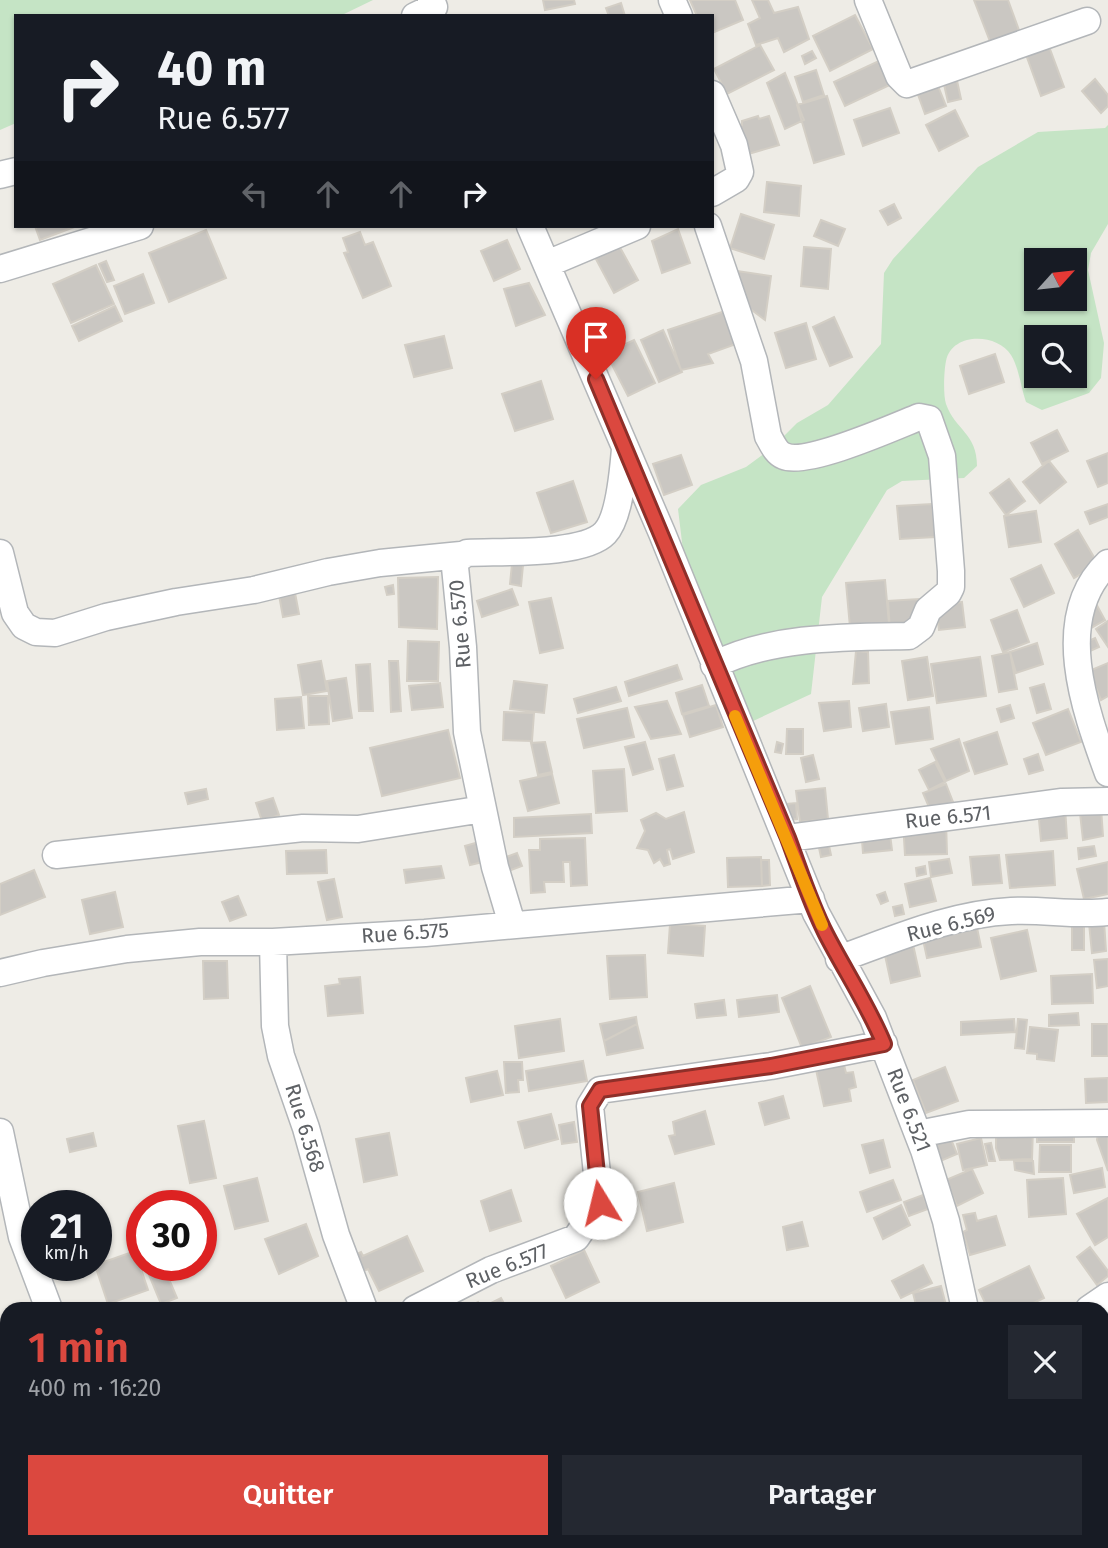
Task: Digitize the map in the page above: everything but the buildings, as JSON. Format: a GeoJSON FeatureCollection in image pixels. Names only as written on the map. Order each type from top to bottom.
{"type":"FeatureCollection","features":[{"type":"Feature","properties":{"kind":"street"},"geometry":{"type":"LineString","coordinates":[[868,0],[899,76],[907,84],[1087,21]]}},
{"type":"Feature","properties":{"kind":"street"},"geometry":{"type":"LineString","coordinates":[[714,99],[734,145],[740,172],[736,178],[714,192]]}},
{"type":"Feature","properties":{"kind":"street"},"geometry":{"type":"LineString","coordinates":[[0,269],[133,228]]}},
{"type":"Feature","properties":{"kind":"street","name":"Rue 6.521"},"geometry":{"type":"LineString","coordinates":[[531,228],[662,533],[811,899],[839,959],[861,992],[884,1044],[918,1134],[946,1221],[963,1302]]}},
{"type":"Feature","properties":{"kind":"street"},"geometry":{"type":"LineString","coordinates":[[547,264],[632,228]]}},
{"type":"Feature","properties":{"kind":"street"},"geometry":{"type":"LineString","coordinates":[[709,228],[754,362],[768,436],[773,447],[782,456],[792,458],[832,450],[919,417],[929,419],[934,426],[942,456],[951,571],[951,587],[948,593],[928,610],[921,626],[909,636],[793,643],[733,655],[714,665]]}},
{"type":"Feature","properties":{"kind":"street","name":"Rue 6.570"},"geometry":{"type":"LineString","coordinates":[[512,923],[467,732],[463,647],[455,567],[461,555],[575,547],[593,541],[606,532],[613,515],[625,449]]}},
{"type":"Feature","properties":{"kind":"street"},"geometry":{"type":"LineString","coordinates":[[0,553],[15,613],[24,626],[47,634],[176,602],[254,590],[328,572],[380,563],[461,555]]}},
{"type":"Feature","properties":{"kind":"street"},"geometry":{"type":"LineString","coordinates":[[1108,563],[1089,587],[1083,600],[1077,638],[1080,686],[1108,773]]}},
{"type":"Feature","properties":{"kind":"street","name":"Rue 6.571"},"geometry":{"type":"LineString","coordinates":[[788,838],[1062,802],[1108,801]]}},
{"type":"Feature","properties":{"kind":"street"},"geometry":{"type":"LineString","coordinates":[[56,855],[303,828],[358,829],[483,809]]}},
{"type":"Feature","properties":{"kind":"street","name":"Rue 6.575"},"geometry":{"type":"LineString","coordinates":[[0,973],[127,949],[200,942],[273,942],[425,933],[512,923],[811,899]]}},
{"type":"Feature","properties":{"kind":"street","name":"Rue 6.569"},"geometry":{"type":"LineString","coordinates":[[839,959],[939,924],[982,914],[1012,910],[1079,914],[1108,912]]}},
{"type":"Feature","properties":{"kind":"street","name":"Rue 6.568"},"geometry":{"type":"LineString","coordinates":[[273,942],[275,1026],[282,1056],[306,1128],[336,1235],[360,1302]]}},
{"type":"Feature","properties":{"kind":"street","name":"Rue 6.577"},"geometry":{"type":"LineString","coordinates":[[428,1302],[491,1269],[576,1238],[600,1203],[590,1106],[600,1090],[771,1066],[884,1044]]}},
{"type":"Feature","properties":{"kind":"street"},"geometry":{"type":"LineString","coordinates":[[918,1134],[969,1124],[1108,1123]]}},
{"type":"Feature","properties":{"kind":"street"},"geometry":{"type":"LineString","coordinates":[[0,1132],[11,1240],[45,1302]]}},
{"type":"Feature","properties":{"kind":"green space"},"geometry":{"type":"Polygon","coordinates":[[[0,0],[373,0],[344,14],[14,14],[14,124],[0,130],[0,0]]]}},
{"type":"Feature","properties":{"kind":"green space"},"geometry":{"type":"Polygon","coordinates":[[[1108,125],[1108,224],[1091,253],[1088,270],[1104,343],[1101,378],[1089,393],[1042,410],[1026,402],[1016,366],[1004,348],[996,343],[976,339],[957,345],[946,361],[945,400],[950,413],[970,439],[977,466],[964,478],[902,481],[887,490],[822,597],[811,694],[751,722],[686,575],[678,509],[701,485],[746,467],[773,447],[797,423],[828,405],[881,344],[884,273],[893,259],[978,167],[1038,132],[1105,128],[1108,125]]]}},
{"type":"Feature","properties":{"kind":"slow traffic"},"geometry":{"type":"LineString","coordinates":[[735,716],[822,925]]}},
{"type":"Feature","properties":{"kind":"route"},"geometry":{"type":"LineString","coordinates":[[596,379],[788,838],[816,914],[839,959],[861,992],[884,1044],[771,1066],[600,1090],[590,1106],[600,1203]]}}]}
